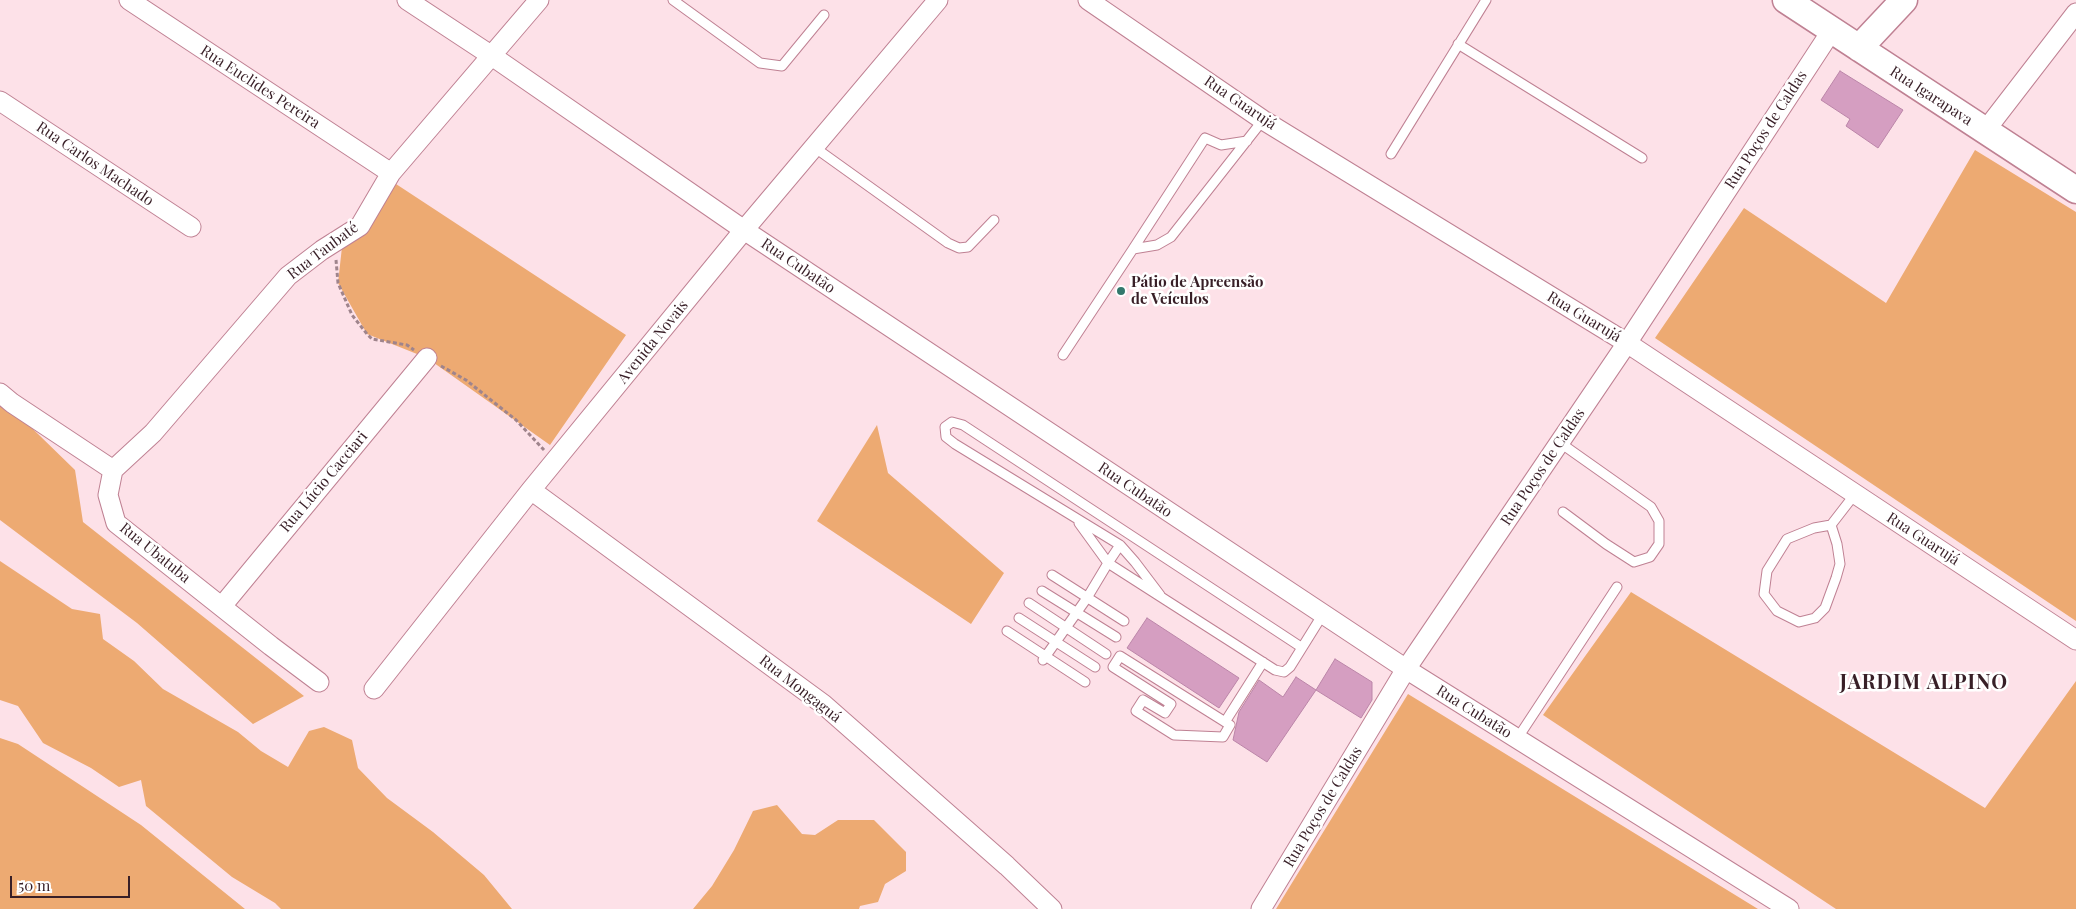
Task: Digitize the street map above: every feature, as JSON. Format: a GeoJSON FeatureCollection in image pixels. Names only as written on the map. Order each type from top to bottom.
{"type":"FeatureCollection","features":[{"type":"Feature","properties":{"kind":"street","name":"Rua Euclides Pereira"},"geometry":{"type":"LineString","coordinates":[[129,0],[391,173]]}},
{"type":"Feature","properties":{"kind":"street","name":"Rua Cubatão"},"geometry":{"type":"LineString","coordinates":[[407,0],[492,56],[744,230],[1322,614],[1406,669],[1789,909]]}},
{"type":"Feature","properties":{"kind":"street","name":"Rua Taubaté"},"geometry":{"type":"LineString","coordinates":[[113,470],[153,433],[288,276],[360,226],[391,173],[539,0]]}},
{"type":"Feature","properties":{"kind":"street","name":"Avenida Novais"},"geometry":{"type":"LineString","coordinates":[[374,688],[531,490],[744,230],[938,0]]}},
{"type":"Feature","properties":{"kind":"street","name":"Rua Guarujá"},"geometry":{"type":"LineString","coordinates":[[1088,0],[1263,120],[1626,343],[2076,640]]}},
{"type":"Feature","properties":{"kind":"street","name":"Rua Igarapava"},"geometry":{"type":"LineString","coordinates":[[1786,0],[2076,190]]}},
{"type":"Feature","properties":{"kind":"street"},"geometry":{"type":"LineString","coordinates":[[1859,48],[1903,0]]}},
{"type":"Feature","properties":{"kind":"street"},"geometry":{"type":"LineString","coordinates":[[1985,132],[2076,13]]}},
{"type":"Feature","properties":{"kind":"street","name":"Rua Poços de Caldas"},"geometry":{"type":"LineString","coordinates":[[1261,909],[1406,669],[1626,343],[1832,30]]}},
{"type":"Feature","properties":{"kind":"street","name":"Rua Carlos Machado"},"geometry":{"type":"LineString","coordinates":[[0,101],[191,227]]}},
{"type":"Feature","properties":{"kind":"street","name":"Rua Lúcio Cacciari"},"geometry":{"type":"LineString","coordinates":[[222,606],[427,358]]}},
{"type":"Feature","properties":{"kind":"street"},"geometry":{"type":"LineString","coordinates":[[0,393],[12,403],[113,470]]}},
{"type":"Feature","properties":{"kind":"street","name":"Rua Ubatuba"},"geometry":{"type":"LineString","coordinates":[[113,470],[108,496],[116,523],[319,682]]}},
{"type":"Feature","properties":{"kind":"street","name":"Rua Mongaguá"},"geometry":{"type":"LineString","coordinates":[[531,490],[823,704],[1007,866],[1052,909]]}},
{"type":"Feature","properties":{"kind":"lane"},"geometry":{"type":"LineString","coordinates":[[673,0],[760,63],[782,66],[824,14]]}},
{"type":"Feature","properties":{"kind":"lane"},"geometry":{"type":"LineString","coordinates":[[1392,154],[1486,0]]}},
{"type":"Feature","properties":{"kind":"lane"},"geometry":{"type":"LineString","coordinates":[[1458,44],[1642,158]]}},
{"type":"Feature","properties":{"kind":"lane"},"geometry":{"type":"LineString","coordinates":[[1133,249],[1157,245],[1171,238],[1263,120]]}},
{"type":"Feature","properties":{"kind":"lane"},"geometry":{"type":"LineString","coordinates":[[1063,355],[1205,138],[1221,145],[1247,141]]}},
{"type":"Feature","properties":{"kind":"lane"},"geometry":{"type":"LineString","coordinates":[[814,147],[948,243],[959,248],[968,247],[994,220]]}},
{"type":"Feature","properties":{"kind":"lane"},"geometry":{"type":"LineString","coordinates":[[1164,600],[1120,545],[955,444],[946,437],[945,427],[952,422],[962,425],[1301,647]]}},
{"type":"Feature","properties":{"kind":"lane"},"geometry":{"type":"LineString","coordinates":[[1559,442],[1651,507],[1659,521],[1659,544],[1650,557],[1634,562],[1563,512]]}},
{"type":"Feature","properties":{"kind":"lane"},"geometry":{"type":"LineString","coordinates":[[1831,524],[1840,564],[1836,578],[1825,608],[1815,618],[1799,622],[1777,611],[1764,594],[1767,571],[1787,539],[1814,528],[1831,524],[1854,494]]}},
{"type":"Feature","properties":{"kind":"lane"},"geometry":{"type":"LineString","coordinates":[[1076,519],[1108,563],[1275,670],[1284,672],[1290,667],[1322,614]]}},
{"type":"Feature","properties":{"kind":"lane"},"geometry":{"type":"LineString","coordinates":[[1044,658],[1087,598],[1120,545]]}},
{"type":"Feature","properties":{"kind":"lane"},"geometry":{"type":"LineString","coordinates":[[1052,575],[1124,621]]}},
{"type":"Feature","properties":{"kind":"lane"},"geometry":{"type":"LineString","coordinates":[[1517,739],[1616,586]]}},
{"type":"Feature","properties":{"kind":"lane"},"geometry":{"type":"LineString","coordinates":[[1042,591],[1116,637]]}},
{"type":"Feature","properties":{"kind":"lane"},"geometry":{"type":"LineString","coordinates":[[1029,603],[1106,654]]}},
{"type":"Feature","properties":{"kind":"lane"},"geometry":{"type":"LineString","coordinates":[[1019,618],[1095,667]]}},
{"type":"Feature","properties":{"kind":"lane"},"geometry":{"type":"LineString","coordinates":[[1006,631],[1044,658],[1085,682]]}},
{"type":"Feature","properties":{"kind":"lane"},"geometry":{"type":"LineString","coordinates":[[1120,656],[1225,722],[1230,725],[1223,737],[1174,735],[1136,711],[1143,700],[1165,713],[1171,704],[1113,668],[1120,656]]}},
{"type":"Feature","properties":{"kind":"lane"},"geometry":{"type":"LineString","coordinates":[[1225,722],[1262,662]]}},
{"type":"Feature","properties":{"kind":"path"},"geometry":{"type":"LineString","coordinates":[[335,242],[338,283],[352,316],[372,339],[407,345],[466,380],[516,420],[555,461]]}},
{"type":"Feature","properties":{"kind":"shaded area"},"geometry":{"type":"Polygon","coordinates":[[[1975,150],[2076,212],[2076,621],[1655,338],[1744,208],[1886,303],[1975,150]]]}},
{"type":"Feature","properties":{"kind":"shaded area"},"geometry":{"type":"Polygon","coordinates":[[[396,184],[626,335],[550,445],[427,358],[367,334],[338,283],[342,247],[396,184]]]}},
{"type":"Feature","properties":{"kind":"shaded area"},"geometry":{"type":"Polygon","coordinates":[[[0,397],[75,470],[83,522],[304,696],[253,724],[137,623],[0,520],[0,397]]]}},
{"type":"Feature","properties":{"kind":"shaded area"},"geometry":{"type":"Polygon","coordinates":[[[877,425],[888,473],[1004,573],[971,624],[817,521],[877,425]]]}},
{"type":"Feature","properties":{"kind":"shaded area"},"geometry":{"type":"Polygon","coordinates":[[[0,561],[72,609],[100,614],[103,639],[134,661],[163,689],[238,732],[261,751],[288,767],[309,731],[324,727],[352,740],[358,768],[387,798],[433,832],[484,875],[512,909],[281,909],[275,903],[232,877],[146,806],[141,780],[119,787],[91,768],[43,743],[18,706],[0,700],[0,561]]]}},
{"type":"Feature","properties":{"kind":"shaded area"},"geometry":{"type":"Polygon","coordinates":[[[1631,592],[1985,808],[2076,681],[2076,909],[1836,909],[1543,715],[1631,592]]]}},
{"type":"Feature","properties":{"kind":"shaded area"},"geometry":{"type":"Polygon","coordinates":[[[1408,694],[1758,909],[1276,909],[1408,694]]]}},
{"type":"Feature","properties":{"kind":"shaded area"},"geometry":{"type":"Polygon","coordinates":[[[0,738],[18,744],[141,825],[245,909],[0,909],[0,738]]]}},
{"type":"Feature","properties":{"kind":"shaded area"},"geometry":{"type":"Polygon","coordinates":[[[777,805],[802,834],[815,835],[838,820],[874,820],[906,852],[906,871],[885,884],[878,902],[860,906],[859,909],[693,909],[712,886],[734,850],[753,811],[777,805]]]}},
{"type":"Feature","properties":{"kind":"building"},"geometry":{"type":"Polygon","coordinates":[[[1840,71],[1903,110],[1878,148],[1846,126],[1850,119],[1821,100],[1840,71]]]}},
{"type":"Feature","properties":{"kind":"building"},"geometry":{"type":"Polygon","coordinates":[[[1147,618],[1239,678],[1219,708],[1127,648],[1147,618]]]}},
{"type":"Feature","properties":{"kind":"building"},"geometry":{"type":"Polygon","coordinates":[[[1335,659],[1372,682],[1372,700],[1361,718],[1316,690],[1335,659]]]}},
{"type":"Feature","properties":{"kind":"building"},"geometry":{"type":"Polygon","coordinates":[[[1296,677],[1316,690],[1267,762],[1233,740],[1239,712],[1259,680],[1283,697],[1296,677]]]}},
{"type":"Feature","properties":{"kind":"place","name":"Pátio de Apreensão de Veículos"},"geometry":{"type":"Point","coordinates":[1121,291]}},
{"type":"Feature","properties":{"kind":"district","name":"JARDIM ALPINO"},"geometry":{"type":"Point","coordinates":[1924,683]}}]}
